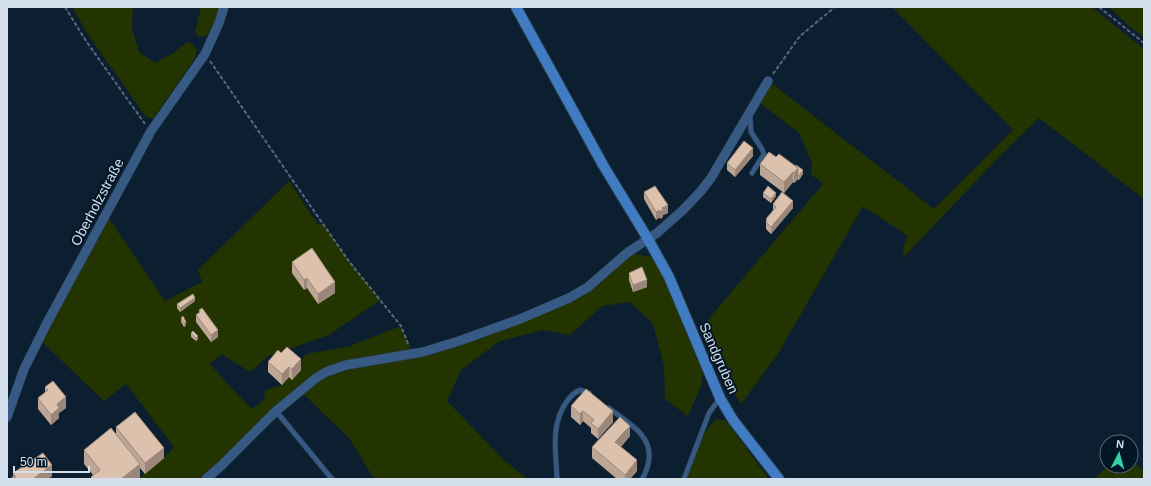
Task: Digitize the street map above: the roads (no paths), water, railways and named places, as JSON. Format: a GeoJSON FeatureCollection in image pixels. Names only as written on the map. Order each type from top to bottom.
{"type":"FeatureCollection","features":[{"type":"Feature","properties":{"kind":"street","name":"Oberholzstraße"},"geometry":{"type":"LineString","coordinates":[[7,417],[24,369],[47,323],[151,131],[205,54],[219,23],[224,7]]}},
{"type":"Feature","properties":{"kind":"street","name":"Sandgruben"},"geometry":{"type":"LineString","coordinates":[[516,7],[603,165],[648,239],[669,277],[720,398],[733,420],[779,479]]}},
{"type":"Feature","properties":{"kind":"street"},"geometry":{"type":"LineString","coordinates":[[206,479],[276,411],[316,378],[335,368],[360,362],[422,352],[459,341],[520,319],[569,298],[588,287],[627,253],[657,234],[701,191],[711,178],[768,81]]}},
{"type":"Feature","properties":{"kind":"lane"},"geometry":{"type":"LineString","coordinates":[[750,112],[751,132],[764,154],[752,173]]}},
{"type":"Feature","properties":{"kind":"lane"},"geometry":{"type":"LineString","coordinates":[[556,479],[555,433],[560,414],[574,394],[582,390],[591,394]]}},
{"type":"Feature","properties":{"kind":"lane"},"geometry":{"type":"LineString","coordinates":[[684,479],[709,413],[720,398]]}},
{"type":"Feature","properties":{"kind":"lane"},"geometry":{"type":"LineString","coordinates":[[603,403],[642,434],[647,441],[650,455],[645,474],[642,479]]}},
{"type":"Feature","properties":{"kind":"lane"},"geometry":{"type":"LineString","coordinates":[[276,411],[332,479]]}}]}
